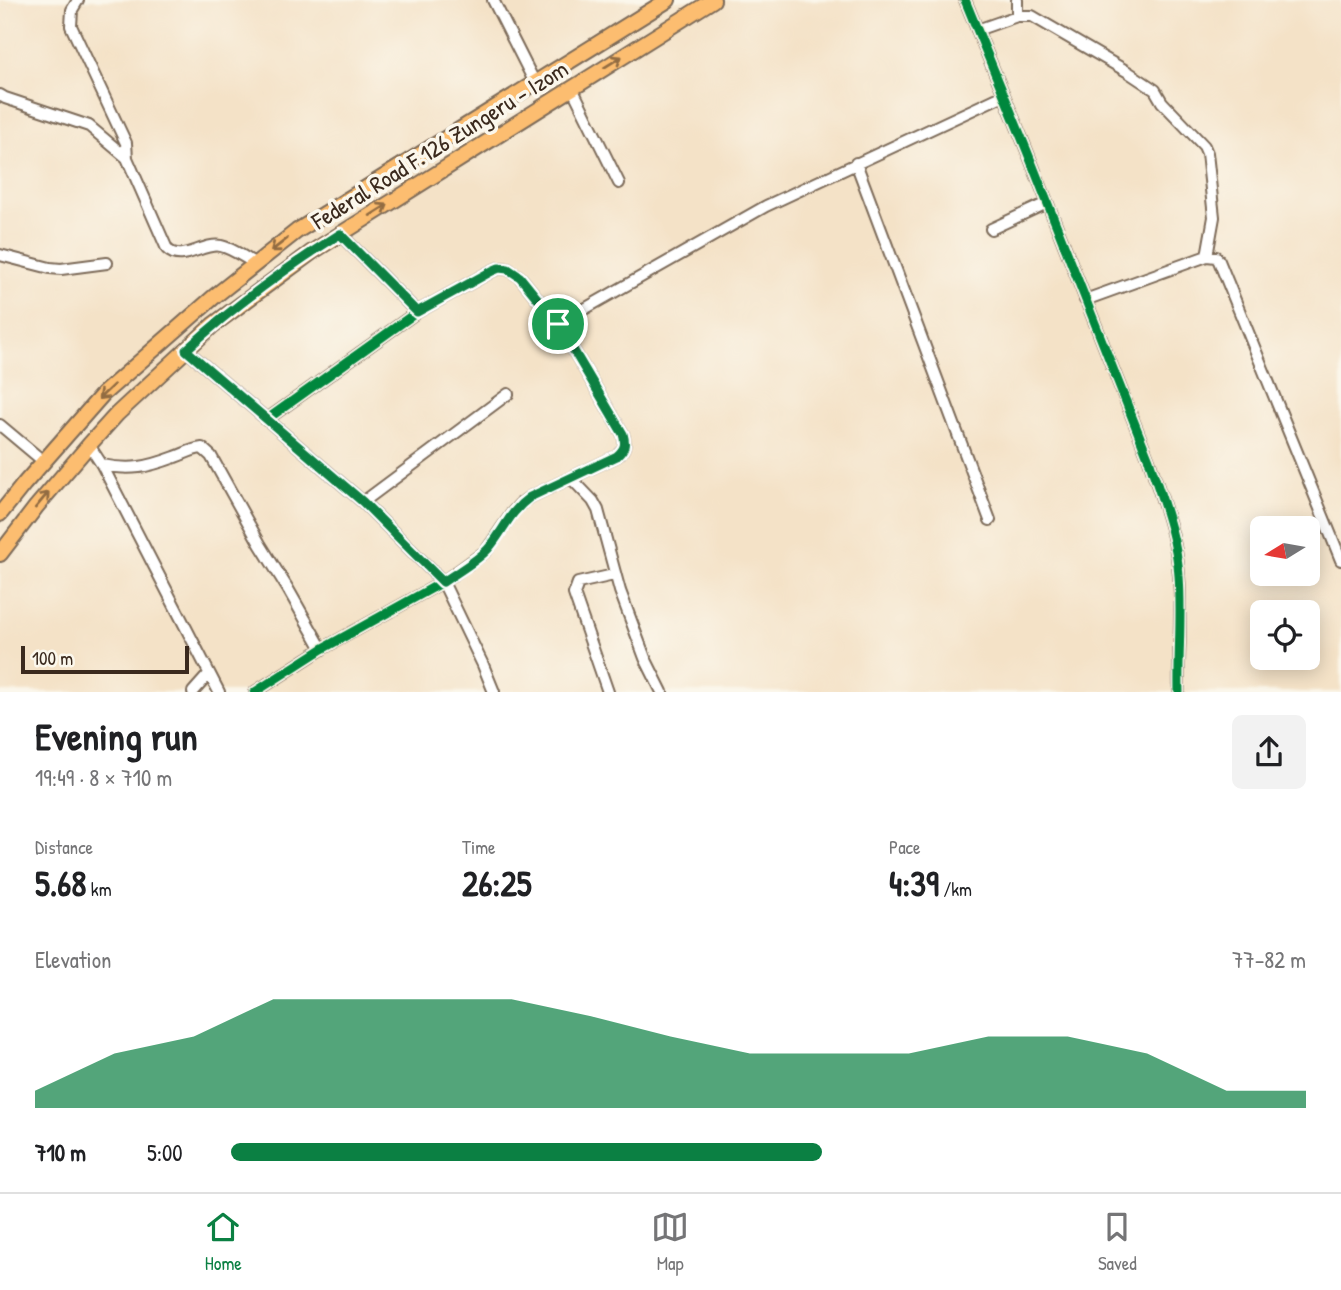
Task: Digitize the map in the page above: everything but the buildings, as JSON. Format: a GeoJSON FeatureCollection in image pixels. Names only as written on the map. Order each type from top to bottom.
{"type":"FeatureCollection","features":[{"type":"Feature","properties":{"kind":"main road","name":"Federal Road F.126 Zungeru - Izom"},"geometry":{"type":"LineString","coordinates":[[0,514],[103,394],[215,296],[298,231],[668,0]]}},
{"type":"Feature","properties":{"kind":"main road","name":"Federal Road F.126 Zungeru - Izom"},"geometry":{"type":"LineString","coordinates":[[0,554],[36,507],[117,414],[224,317],[312,252],[713,0]]}},
{"type":"Feature","properties":{"kind":"main road"},"geometry":{"type":"LineString","coordinates":[[429,149],[443,170]]}},
{"type":"Feature","properties":{"kind":"street"},"geometry":{"type":"LineString","coordinates":[[78,0],[72,9],[71,26],[126,143],[127,158],[167,248],[172,254],[180,255],[211,245],[222,246],[256,264]]}},
{"type":"Feature","properties":{"kind":"street"},"geometry":{"type":"LineString","coordinates":[[493,0],[535,83]]}},
{"type":"Feature","properties":{"kind":"street"},"geometry":{"type":"LineString","coordinates":[[965,0],[1149,460],[1172,534],[1180,576],[1179,691]]}},
{"type":"Feature","properties":{"kind":"street"},"geometry":{"type":"LineString","coordinates":[[1017,0],[1017,16]]}},
{"type":"Feature","properties":{"kind":"street"},"geometry":{"type":"LineString","coordinates":[[977,30],[1017,16],[1032,16],[1155,90],[1162,102],[1204,146],[1214,213],[1207,256]]}},
{"type":"Feature","properties":{"kind":"street"},"geometry":{"type":"LineString","coordinates":[[572,88],[619,183]]}},
{"type":"Feature","properties":{"kind":"street"},"geometry":{"type":"LineString","coordinates":[[0,95],[89,126],[127,158]]}},
{"type":"Feature","properties":{"kind":"street"},"geometry":{"type":"LineString","coordinates":[[558,324],[766,206],[1004,95]]}},
{"type":"Feature","properties":{"kind":"street"},"geometry":{"type":"LineString","coordinates":[[856,163],[990,520]]}},
{"type":"Feature","properties":{"kind":"street"},"geometry":{"type":"LineString","coordinates":[[991,229],[1047,203]]}},
{"type":"Feature","properties":{"kind":"street"},"geometry":{"type":"LineString","coordinates":[[340,234],[417,312]]}},
{"type":"Feature","properties":{"kind":"street"},"geometry":{"type":"LineString","coordinates":[[0,255],[61,269],[107,263]]}},
{"type":"Feature","properties":{"kind":"street"},"geometry":{"type":"LineString","coordinates":[[1085,300],[1207,256],[1216,257],[1341,560]]}},
{"type":"Feature","properties":{"kind":"street"},"geometry":{"type":"LineString","coordinates":[[255,691],[322,649],[443,582],[486,551],[512,513],[530,497],[617,456],[624,450],[625,443],[623,434],[558,324],[520,277],[508,269],[499,268],[417,312],[266,420]]}},
{"type":"Feature","properties":{"kind":"street"},"geometry":{"type":"LineString","coordinates":[[186,350],[363,502],[443,582],[494,691]]}},
{"type":"Feature","properties":{"kind":"street"},"geometry":{"type":"LineString","coordinates":[[363,502],[508,394]]}},
{"type":"Feature","properties":{"kind":"street"},"geometry":{"type":"LineString","coordinates":[[0,425],[43,461]]}},
{"type":"Feature","properties":{"kind":"street"},"geometry":{"type":"LineString","coordinates":[[89,445],[102,465],[219,691]]}},
{"type":"Feature","properties":{"kind":"street"},"geometry":{"type":"LineString","coordinates":[[102,465],[119,468],[150,466],[202,448],[211,456],[322,649]]}},
{"type":"Feature","properties":{"kind":"street"},"geometry":{"type":"LineString","coordinates":[[571,478],[598,510],[614,575],[645,658],[663,691]]}},
{"type":"Feature","properties":{"kind":"street"},"geometry":{"type":"LineString","coordinates":[[608,691],[574,594],[578,583],[614,575]]}},
{"type":"Feature","properties":{"kind":"street"},"geometry":{"type":"LineString","coordinates":[[193,691],[209,674]]}},
{"type":"Feature","properties":{"kind":"cycle path"},"geometry":{"type":"LineString","coordinates":[[965,0],[1149,460],[1168,517],[1179,576],[1179,692]]}},
{"type":"Feature","properties":{"kind":"cycle path"},"geometry":{"type":"LineString","coordinates":[[255,692],[322,649],[443,582],[486,551],[520,504],[617,456],[625,444],[623,434],[558,324],[520,277],[508,269],[499,268],[417,312],[266,420]]}},
{"type":"Feature","properties":{"kind":"route"},"geometry":{"type":"LineString","coordinates":[[340,234],[417,312],[499,268],[508,269],[520,277],[558,324],[623,434],[624,450],[617,456],[530,497],[512,513],[486,551],[443,582],[363,502],[186,350],[214,325],[340,234]]}}]}
